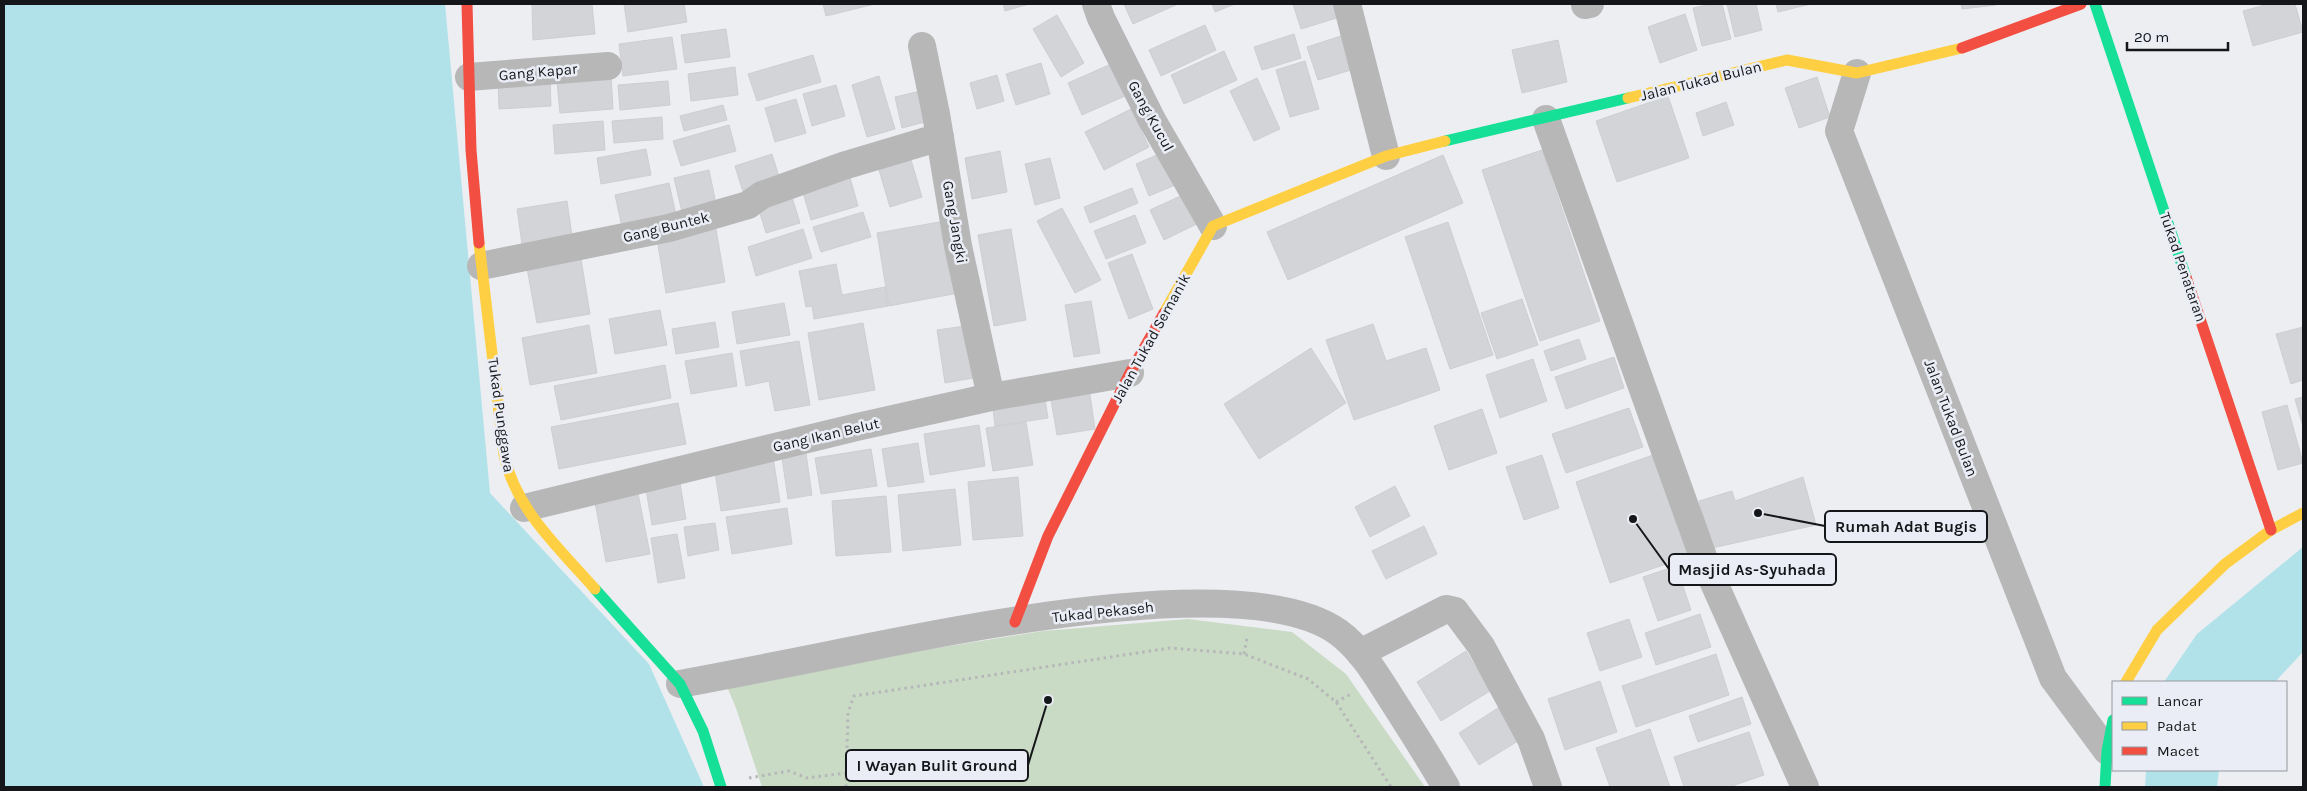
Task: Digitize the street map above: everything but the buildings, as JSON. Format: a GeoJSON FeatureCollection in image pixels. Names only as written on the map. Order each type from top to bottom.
{"type":"FeatureCollection","features":[{"type":"Feature","properties":{"kind":"street","name":"Tukad Punggawa"},"geometry":{"type":"LineString","coordinates":[[467,4],[472,150],[482,266],[504,455],[511,484],[524,508],[680,684],[703,731],[721,787]]}},
{"type":"Feature","properties":{"kind":"street","name":"Gang Kucul"},"geometry":{"type":"LineString","coordinates":[[1096,4],[1104,26],[1152,120],[1213,226]]}},
{"type":"Feature","properties":{"kind":"street"},"geometry":{"type":"LineString","coordinates":[[1347,4],[1386,156]]}},
{"type":"Feature","properties":{"kind":"street","name":"Jalan Tukad Bulan"},"geometry":{"type":"LineString","coordinates":[[1546,119],[1787,60],[1857,73],[1961,48],[2081,4]]}},
{"type":"Feature","properties":{"kind":"street","name":"Tukad Penataran"},"geometry":{"type":"LineString","coordinates":[[2095,4],[2271,530]]}},
{"type":"Feature","properties":{"kind":"street","name":"Gang Jangki"},"geometry":{"type":"LineString","coordinates":[[922,46],[940,137],[958,246],[991,397]]}},
{"type":"Feature","properties":{"kind":"street","name":"Gang Kapar"},"geometry":{"type":"LineString","coordinates":[[469,77],[608,66]]}},
{"type":"Feature","properties":{"kind":"street","name":"Jalan Tukad Bulan"},"geometry":{"type":"LineString","coordinates":[[1857,73],[1839,131],[2053,678],[2107,751]]}},
{"type":"Feature","properties":{"kind":"street"},"geometry":{"type":"LineString","coordinates":[[1213,226],[1386,156],[1546,119],[1706,565],[1805,787]]}},
{"type":"Feature","properties":{"kind":"street","name":"Gang Buntek"},"geometry":{"type":"LineString","coordinates":[[482,266],[668,228],[748,205],[762,195],[843,166],[940,137]]}},
{"type":"Feature","properties":{"kind":"street","name":"Jalan Tukad Semanik"},"geometry":{"type":"LineString","coordinates":[[1015,622],[1048,536],[1130,373],[1213,226]]}},
{"type":"Feature","properties":{"kind":"street","name":"Gang Ikan Belut"},"geometry":{"type":"LineString","coordinates":[[524,508],[857,427],[991,397],[1130,373]]}},
{"type":"Feature","properties":{"kind":"street"},"geometry":{"type":"LineString","coordinates":[[2127,681],[2157,630],[2225,564],[2271,530],[2303,513]]}},
{"type":"Feature","properties":{"kind":"street","name":"Tukad Pekaseh"},"geometry":{"type":"LineString","coordinates":[[680,684],[970,628],[1128,608],[1196,603],[1248,606],[1290,613],[1320,622],[1339,633],[1360,653],[1410,728],[1446,787]]}},
{"type":"Feature","properties":{"kind":"street"},"geometry":{"type":"LineString","coordinates":[[1360,653],[1446,609],[1455,611],[1481,646],[1531,739],[1548,787]]}},
{"type":"Feature","properties":{"kind":"street"},"geometry":{"type":"LineString","coordinates":[[2105,787],[2107,751],[2112,725]]}},
{"type":"Feature","properties":{"kind":"path"},"geometry":{"type":"LineString","coordinates":[[846,787],[848,712],[854,696],[1170,648],[1244,654],[1308,679],[1336,702],[1391,787]]}},
{"type":"Feature","properties":{"kind":"path"},"geometry":{"type":"LineString","coordinates":[[721,787],[758,776],[789,771],[807,778],[846,773]]}},
{"type":"Feature","properties":{"kind":"green space"},"geometry":{"type":"Polygon","coordinates":[[[1188,619],[1292,632],[1346,674],[1425,787],[762,787],[736,708],[725,682],[1043,631],[1188,619]]]}},
{"type":"Feature","properties":{"kind":"water"},"geometry":{"type":"Polygon","coordinates":[[[4,4],[445,4],[490,493],[649,664],[704,787],[4,787],[4,4]]]}},
{"type":"Feature","properties":{"kind":"water"},"geometry":{"type":"Polygon","coordinates":[[[2303,547],[2303,652],[2276,681],[2165,681],[2197,634],[2303,547]]]}},
{"type":"Feature","properties":{"kind":"water"},"geometry":{"type":"Polygon","coordinates":[[[2146,771],[2219,771],[2217,787],[2145,787],[2146,771]]]}},
{"type":"Feature","properties":{"kind":"traffic: fast"},"geometry":{"type":"LineString","coordinates":[[2095,4],[2186,277]]}},
{"type":"Feature","properties":{"kind":"traffic: fast"},"geometry":{"type":"LineString","coordinates":[[1445,141],[1628,98]]}},
{"type":"Feature","properties":{"kind":"traffic: fast"},"geometry":{"type":"LineString","coordinates":[[595,589],[680,684],[703,731],[721,787]]}},
{"type":"Feature","properties":{"kind":"traffic: fast"},"geometry":{"type":"LineString","coordinates":[[2105,787],[2107,751],[2112,725]]}},
{"type":"Feature","properties":{"kind":"traffic: slow"},"geometry":{"type":"LineString","coordinates":[[1628,98],[1787,60],[1857,73],[1962,48]]}},
{"type":"Feature","properties":{"kind":"traffic: slow"},"geometry":{"type":"LineString","coordinates":[[1164,313],[1213,226],[1386,156],[1445,141]]}},
{"type":"Feature","properties":{"kind":"traffic: slow"},"geometry":{"type":"LineString","coordinates":[[479,243],[504,455],[510,475],[518,493],[540,527],[595,589]]}},
{"type":"Feature","properties":{"kind":"traffic: slow"},"geometry":{"type":"LineString","coordinates":[[2127,681],[2157,630],[2225,564],[2271,530],[2303,513]]}},
{"type":"Feature","properties":{"kind":"traffic: jam"},"geometry":{"type":"LineString","coordinates":[[467,4],[471,150],[479,243]]}},
{"type":"Feature","properties":{"kind":"traffic: jam"},"geometry":{"type":"LineString","coordinates":[[1962,48],[2081,4]]}},
{"type":"Feature","properties":{"kind":"traffic: jam"},"geometry":{"type":"LineString","coordinates":[[2186,277],[2271,530]]}},
{"type":"Feature","properties":{"kind":"traffic: jam"},"geometry":{"type":"LineString","coordinates":[[1015,622],[1048,536],[1130,373],[1164,313]]}},
{"type":"Feature","properties":{"kind":"place","name":"Rumah Adat Bugis"},"geometry":{"type":"Point","coordinates":[1758,513]}},
{"type":"Feature","properties":{"kind":"place","name":"Masjid As-Syuhada"},"geometry":{"type":"Point","coordinates":[1633,519]}},
{"type":"Feature","properties":{"kind":"place","name":"I Wayan Bulit Ground"},"geometry":{"type":"Point","coordinates":[1048,700]}}]}
